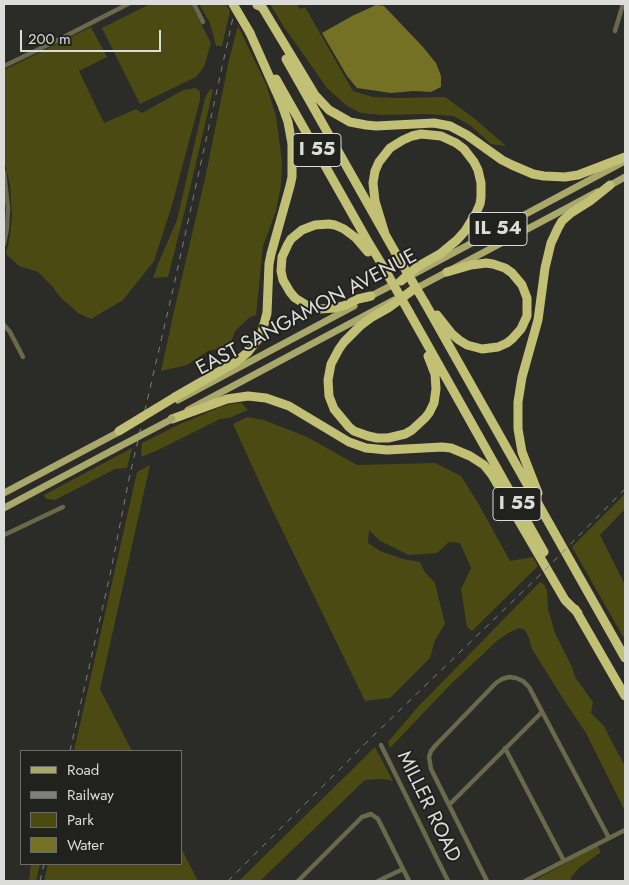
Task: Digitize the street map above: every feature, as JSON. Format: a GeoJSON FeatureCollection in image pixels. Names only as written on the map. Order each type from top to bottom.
{"type":"FeatureCollection","features":[{"type":"Feature","properties":{"kind":"highway","name":"I 55"},"geometry":{"type":"LineString","coordinates":[[233,4],[625,696]]}},
{"type":"Feature","properties":{"kind":"highway","name":"I 55"},"geometry":{"type":"LineString","coordinates":[[257,5],[625,658]]}},
{"type":"Feature","properties":{"kind":"highway"},"geometry":{"type":"LineString","coordinates":[[257,5],[262,7],[315,95],[329,110],[350,122],[376,126],[434,123],[450,126],[521,170],[544,176],[565,177],[578,175],[625,159]]}},
{"type":"Feature","properties":{"kind":"highway"},"geometry":{"type":"LineString","coordinates":[[118,432],[242,358],[258,339],[265,323],[269,264],[290,186],[292,144],[288,122],[282,105],[250,33]]}},
{"type":"Feature","properties":{"kind":"highway"},"geometry":{"type":"LineString","coordinates":[[385,234],[373,183],[379,162],[390,148],[402,140],[421,134],[441,136],[464,148],[478,170],[481,183],[480,204],[476,213],[457,240],[440,254],[417,267],[401,281]]}},
{"type":"Feature","properties":{"kind":"highway"},"geometry":{"type":"LineString","coordinates":[[560,541],[534,485],[522,452],[517,423],[519,391],[538,320],[545,268],[554,235],[562,221],[610,185]]}},
{"type":"Feature","properties":{"kind":"highway"},"geometry":{"type":"LineString","coordinates":[[371,296],[335,308],[320,309],[308,306],[295,298],[286,286],[281,271],[284,251],[292,239],[302,230],[315,225],[335,225],[356,238],[383,268]]}},
{"type":"Feature","properties":{"kind":"highway"},"geometry":{"type":"LineString","coordinates":[[425,303],[435,312],[452,334],[474,348],[489,349],[502,346],[521,329],[527,316],[527,298],[522,285],[512,273],[500,266],[486,263],[447,272]]}},
{"type":"Feature","properties":{"kind":"highway"},"geometry":{"type":"LineString","coordinates":[[414,289],[360,326],[344,342],[331,364],[328,389],[331,403],[343,421],[354,431],[377,438],[395,437],[405,434],[418,425],[432,408],[436,389],[435,374],[416,326]]}},
{"type":"Feature","properties":{"kind":"highway"},"geometry":{"type":"LineString","coordinates":[[172,419],[227,399],[256,396],[289,406],[350,442],[366,448],[387,450],[442,447],[451,448],[465,454],[477,460],[492,475],[565,600],[578,613]]}},
{"type":"Feature","properties":{"kind":"main road","name":"EAST SANGAMON AVENUE"},"geometry":{"type":"LineString","coordinates":[[175,399],[401,281],[625,159]]}},
{"type":"Feature","properties":{"kind":"main road","name":"EAST SANGAMON AVENUE"},"geometry":{"type":"LineString","coordinates":[[4,508],[625,177]]}},
{"type":"Feature","properties":{"kind":"main road"},"geometry":{"type":"LineString","coordinates":[[4,493],[118,432]]}},
{"type":"Feature","properties":{"kind":"street"},"geometry":{"type":"LineString","coordinates":[[4,66],[128,4]]}},
{"type":"Feature","properties":{"kind":"street"},"geometry":{"type":"LineString","coordinates":[[194,4],[203,22]]}},
{"type":"Feature","properties":{"kind":"street"},"geometry":{"type":"LineString","coordinates":[[615,31],[623,4]]}},
{"type":"Feature","properties":{"kind":"street"},"geometry":{"type":"LineString","coordinates":[[4,172],[8,208],[4,244]]}},
{"type":"Feature","properties":{"kind":"street"},"geometry":{"type":"LineString","coordinates":[[4,325],[10,332],[23,357]]}},
{"type":"Feature","properties":{"kind":"street"},"geometry":{"type":"LineString","coordinates":[[4,535],[63,507]]}},
{"type":"Feature","properties":{"kind":"street"},"geometry":{"type":"LineString","coordinates":[[488,881],[431,769],[429,757],[435,746],[502,679],[516,678],[523,681],[529,688],[609,838]]}},
{"type":"Feature","properties":{"kind":"street"},"geometry":{"type":"LineString","coordinates":[[449,805],[542,712]]}},
{"type":"Feature","properties":{"kind":"street","name":"MILLER ROAD"},"geometry":{"type":"LineString","coordinates":[[381,745],[448,881]]}},
{"type":"Feature","properties":{"kind":"street"},"geometry":{"type":"LineString","coordinates":[[506,748],[564,861]]}},
{"type":"Feature","properties":{"kind":"street"},"geometry":{"type":"LineString","coordinates":[[298,881],[362,818],[371,812],[378,819],[409,881]]}},
{"type":"Feature","properties":{"kind":"street"},"geometry":{"type":"LineString","coordinates":[[525,881],[625,830]]}},
{"type":"Feature","properties":{"kind":"street"},"geometry":{"type":"LineString","coordinates":[[378,881],[403,869]]}},
{"type":"Feature","properties":{"kind":"green space"},"geometry":{"type":"Polygon","coordinates":[[[150,4],[191,4],[211,43],[204,67],[196,77],[140,104],[102,28],[150,4]]]}},
{"type":"Feature","properties":{"kind":"green space"},"geometry":{"type":"Polygon","coordinates":[[[199,4],[226,4],[230,11],[222,46],[216,46],[210,23],[199,4]]]}},
{"type":"Feature","properties":{"kind":"green space"},"geometry":{"type":"Polygon","coordinates":[[[270,4],[297,4],[300,9],[305,7],[353,91],[373,97],[445,97],[474,118],[506,146],[491,144],[470,125],[453,116],[425,114],[381,115],[361,113],[347,106],[327,88],[270,4]]]}},
{"type":"Feature","properties":{"kind":"green space"},"geometry":{"type":"Polygon","coordinates":[[[238,26],[266,84],[276,116],[282,161],[281,185],[276,211],[263,246],[256,315],[250,317],[236,330],[229,346],[208,351],[187,365],[161,371],[206,174],[229,60],[238,26]]]}},
{"type":"Feature","properties":{"kind":"green space"},"geometry":{"type":"Polygon","coordinates":[[[91,27],[107,57],[79,71],[104,123],[136,109],[142,113],[183,90],[196,88],[200,92],[200,100],[172,205],[154,261],[123,300],[91,319],[78,313],[60,297],[38,272],[19,266],[6,254],[12,216],[10,185],[4,160],[4,70],[91,27]]]}},
{"type":"Feature","properties":{"kind":"green space"},"geometry":{"type":"Polygon","coordinates":[[[210,89],[213,90],[168,277],[153,278],[177,220],[205,98],[210,89]]]}},
{"type":"Feature","properties":{"kind":"green space"},"geometry":{"type":"Polygon","coordinates":[[[241,403],[248,410],[229,418],[220,419],[141,457],[142,443],[218,408],[241,403]]]}},
{"type":"Feature","properties":{"kind":"green space"},"geometry":{"type":"Polygon","coordinates":[[[247,417],[264,420],[307,437],[357,465],[435,463],[461,476],[510,561],[533,557],[538,566],[472,631],[467,627],[461,589],[471,568],[460,543],[449,542],[437,553],[409,555],[380,541],[369,530],[368,543],[380,551],[403,559],[420,562],[424,571],[435,583],[445,624],[435,640],[430,658],[390,698],[365,701],[233,424],[247,417]]]}},
{"type":"Feature","properties":{"kind":"green space"},"geometry":{"type":"Polygon","coordinates":[[[132,448],[127,468],[115,469],[55,500],[46,499],[44,495],[132,448]]]}},
{"type":"Feature","properties":{"kind":"green space"},"geometry":{"type":"Polygon","coordinates":[[[150,465],[100,689],[131,750],[74,750],[137,472],[150,465]]]}},
{"type":"Feature","properties":{"kind":"green space"},"geometry":{"type":"Polygon","coordinates":[[[625,494],[625,509],[600,535],[625,585],[625,640],[572,547],[625,494]]]}},
{"type":"Feature","properties":{"kind":"green space"},"geometry":{"type":"Polygon","coordinates":[[[540,582],[544,584],[547,591],[548,609],[555,633],[575,677],[593,702],[591,713],[604,726],[625,766],[625,811],[586,733],[532,649],[525,630],[519,628],[498,640],[451,684],[390,748],[388,742],[416,709],[540,582]]]}},
{"type":"Feature","properties":{"kind":"green space"},"geometry":{"type":"Polygon","coordinates":[[[375,747],[393,781],[383,779],[365,780],[260,881],[239,881],[375,747]]]}},
{"type":"Feature","properties":{"kind":"green space"},"geometry":{"type":"Polygon","coordinates":[[[598,847],[600,853],[580,867],[571,877],[571,881],[534,881],[535,880],[598,847]]]}},
{"type":"Feature","properties":{"kind":"green space"},"geometry":{"type":"Polygon","coordinates":[[[182,850],[198,881],[44,881],[48,865],[182,865],[182,850]]]}},
{"type":"Feature","properties":{"kind":"green space"},"geometry":{"type":"Polygon","coordinates":[[[31,865],[40,865],[36,881],[29,881],[31,865]]]}},
{"type":"Feature","properties":{"kind":"water"},"geometry":{"type":"Polygon","coordinates":[[[376,5],[384,6],[436,63],[441,76],[441,87],[431,92],[391,93],[357,88],[347,76],[322,33],[376,5]]]}},
{"type":"Feature","properties":{"kind":"railway"},"geometry":{"type":"LineString","coordinates":[[70,750],[236,4]]}},
{"type":"Feature","properties":{"kind":"railway"},"geometry":{"type":"LineString","coordinates":[[228,881],[625,489]]}},
{"type":"Feature","properties":{"kind":"railway"},"geometry":{"type":"LineString","coordinates":[[40,881],[44,865]]}}]}
